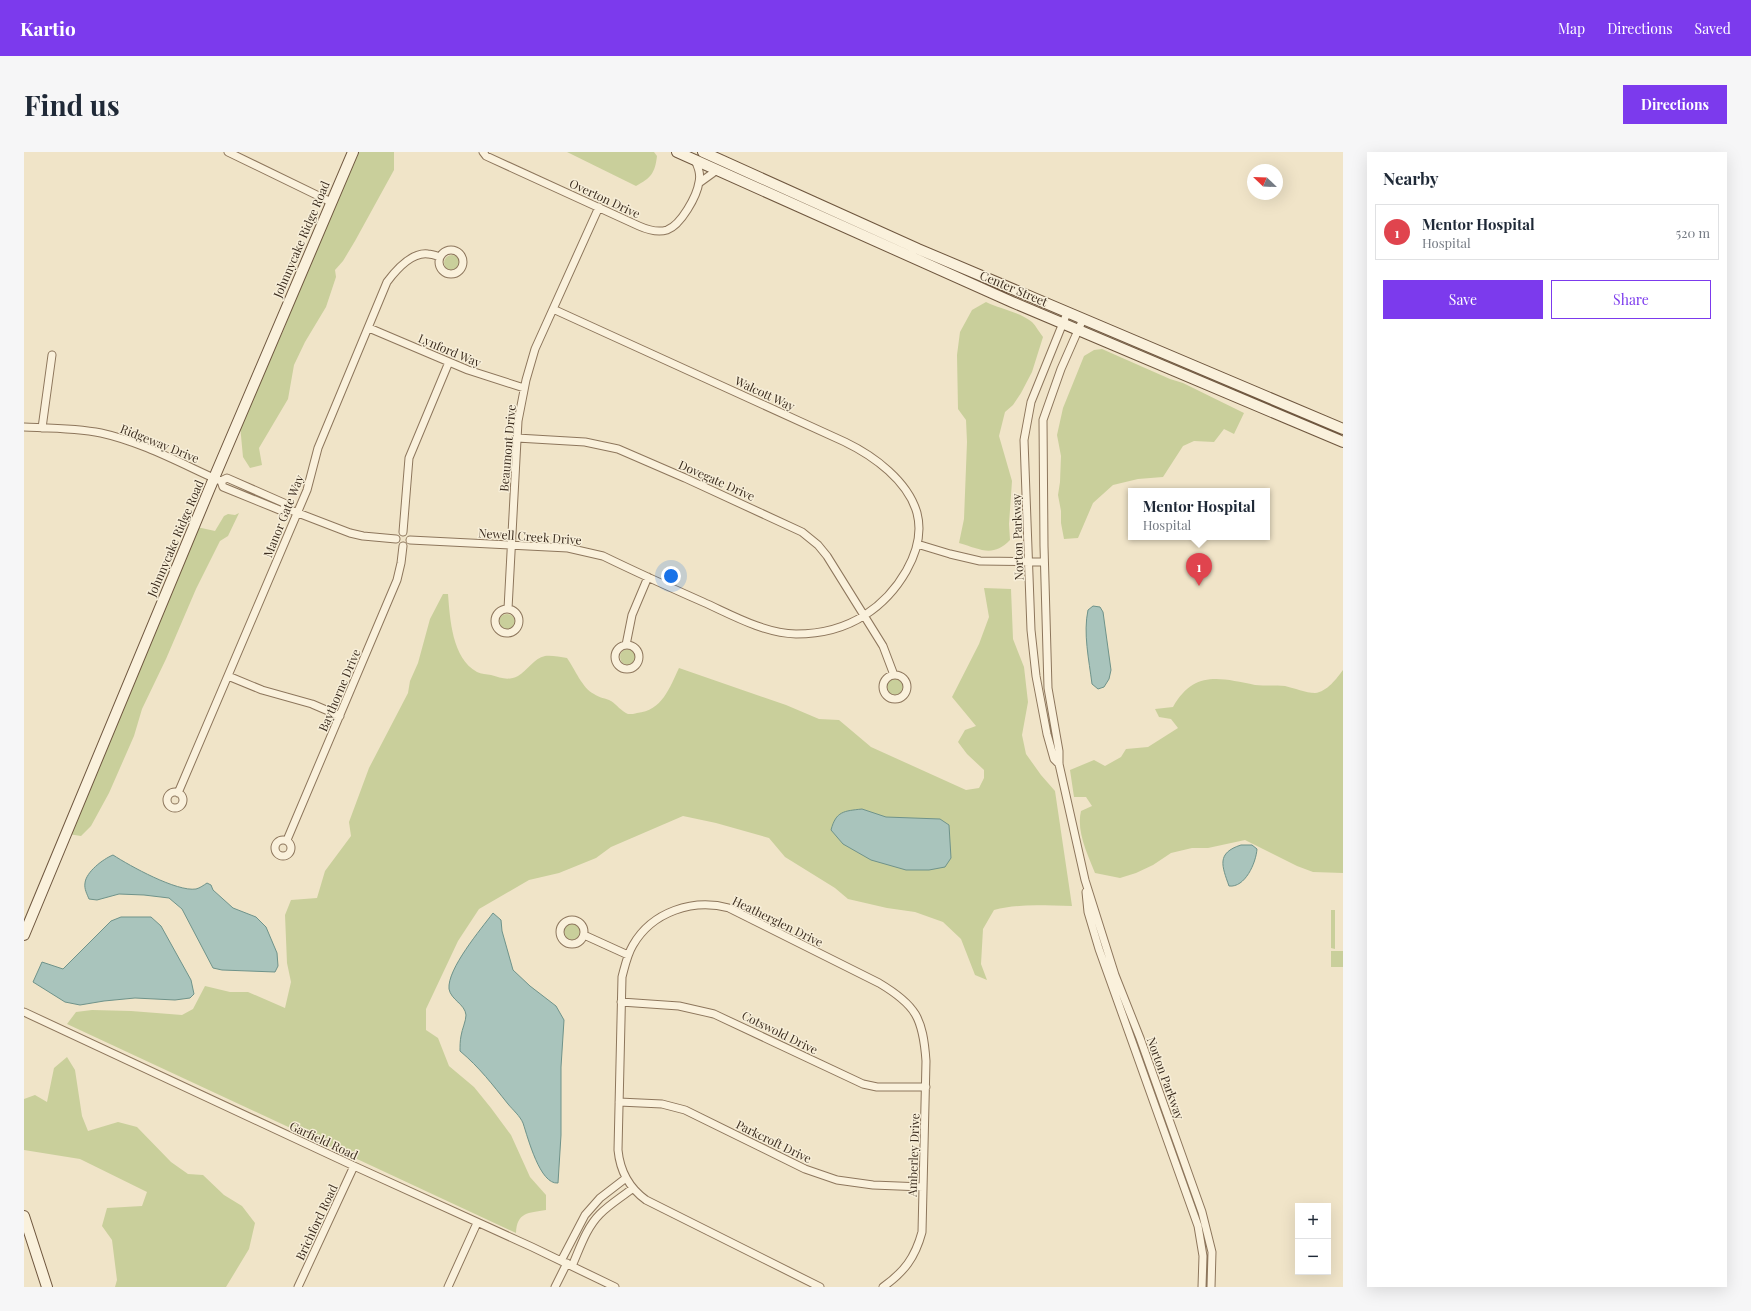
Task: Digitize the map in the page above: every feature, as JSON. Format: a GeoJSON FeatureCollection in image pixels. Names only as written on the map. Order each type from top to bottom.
{"type":"FeatureCollection","features":[{"type":"Feature","properties":{"kind":"main road","name":"Johnnycake Ridge Road"},"geometry":{"type":"LineString","coordinates":[[24,935],[217,479],[352,152]]}},
{"type":"Feature","properties":{"kind":"main road","name":"Center Street"},"geometry":{"type":"LineString","coordinates":[[677,152],[1012,302],[1343,442]]}},
{"type":"Feature","properties":{"kind":"main road","name":"Center Street"},"geometry":{"type":"LineString","coordinates":[[703,152],[918,249],[1343,429]]}},
{"type":"Feature","properties":{"kind":"main road"},"geometry":{"type":"LineString","coordinates":[[1012,302],[1016,291]]}},
{"type":"Feature","properties":{"kind":"main road"},"geometry":{"type":"LineString","coordinates":[[24,1216],[47,1287]]}},
{"type":"Feature","properties":{"kind":"street"},"geometry":{"type":"LineString","coordinates":[[228,152],[331,202]]}},
{"type":"Feature","properties":{"kind":"street","name":"Overton Drive"},"geometry":{"type":"LineString","coordinates":[[483,152],[486,156],[598,208],[653,231],[665,230],[677,224],[682,219],[699,182]]}},
{"type":"Feature","properties":{"kind":"street"},"geometry":{"type":"LineString","coordinates":[[695,160],[699,169],[699,182]]}},
{"type":"Feature","properties":{"kind":"street"},"geometry":{"type":"LineString","coordinates":[[699,182],[717,170]]}},
{"type":"Feature","properties":{"kind":"street","name":"Beaumont Drive"},"geometry":{"type":"LineString","coordinates":[[508,610],[517,438],[519,415],[524,388],[535,349],[598,208]]}},
{"type":"Feature","properties":{"kind":"street","name":"Manor Gate Way"},"geometry":{"type":"LineString","coordinates":[[178,793],[297,512],[310,480],[318,448],[387,282],[406,262],[420,254],[440,257]]}},
{"type":"Feature","properties":{"kind":"street","name":"Walcott Way"},"geometry":{"type":"LineString","coordinates":[[552,309],[858,448],[896,479],[910,496],[919,523],[917,544]]}},
{"type":"Feature","properties":{"kind":"street","name":"Norton Parkway"},"geometry":{"type":"LineString","coordinates":[[1059,764],[1054,759],[1052,752],[1036,676],[1031,630],[1024,440],[1031,402],[1067,313]]}},
{"type":"Feature","properties":{"kind":"street","name":"Norton Parkway"},"geometry":{"type":"LineString","coordinates":[[1083,319],[1060,369],[1043,420],[1044,562],[1048,688],[1059,751],[1059,764],[1085,880],[1115,975],[1140,1038],[1202,1212],[1212,1252],[1211,1287]]}},
{"type":"Feature","properties":{"kind":"street","name":"Lynford Way"},"geometry":{"type":"LineString","coordinates":[[369,328],[480,375],[524,388]]}},
{"type":"Feature","properties":{"kind":"street"},"geometry":{"type":"LineString","coordinates":[[42,428],[52,355]]}},
{"type":"Feature","properties":{"kind":"street"},"geometry":{"type":"LineString","coordinates":[[403,532],[409,458],[449,362]]}},
{"type":"Feature","properties":{"kind":"street","name":"Ridgeway Drive"},"geometry":{"type":"LineString","coordinates":[[24,427],[89,431],[112,436],[154,451],[217,479]]}},
{"type":"Feature","properties":{"kind":"street","name":"Dovegate Drive"},"geometry":{"type":"LineString","coordinates":[[517,438],[585,442],[618,449],[797,529],[824,552],[883,646],[894,675]]}},
{"type":"Feature","properties":{"kind":"street"},"geometry":{"type":"LineString","coordinates":[[217,479],[227,478],[284,503],[285,508],[350,533],[363,536],[396,539]]}},
{"type":"Feature","properties":{"kind":"street"},"geometry":{"type":"LineString","coordinates":[[396,539],[398,534],[403,532]]}},
{"type":"Feature","properties":{"kind":"street"},"geometry":{"type":"LineString","coordinates":[[396,539],[397,543],[403,546],[407,545],[410,540],[408,534],[403,532]]}},
{"type":"Feature","properties":{"kind":"street","name":"Newell Creek Drive"},"geometry":{"type":"LineString","coordinates":[[410,540],[568,548],[587,551],[603,556],[757,626],[776,632],[796,634],[823,632],[865,616],[886,598],[894,588],[910,564],[917,544]]}},
{"type":"Feature","properties":{"kind":"street"},"geometry":{"type":"LineString","coordinates":[[917,544],[980,561],[1044,562]]}},
{"type":"Feature","properties":{"kind":"street","name":"Baythorne Drive"},"geometry":{"type":"LineString","coordinates":[[287,840],[397,580],[403,546]]}},
{"type":"Feature","properties":{"kind":"street"},"geometry":{"type":"LineString","coordinates":[[626,645],[632,616],[648,577]]}},
{"type":"Feature","properties":{"kind":"street"},"geometry":{"type":"LineString","coordinates":[[228,676],[262,690],[312,704],[340,716]]}},
{"type":"Feature","properties":{"kind":"street","name":"Norton Parkway"},"geometry":{"type":"LineString","coordinates":[[1085,880],[1088,912],[1099,950],[1198,1226],[1203,1256],[1202,1287]]}},
{"type":"Feature","properties":{"kind":"street","name":"Heatherglen Drive"},"geometry":{"type":"LineString","coordinates":[[629,1184],[622,1171],[618,1150],[622,977],[628,955],[633,945],[645,929],[664,915],[684,907],[705,905],[719,906],[769,928],[879,983],[899,995],[913,1012]]}},
{"type":"Feature","properties":{"kind":"street"},"geometry":{"type":"LineString","coordinates":[[584,935],[628,955]]}},
{"type":"Feature","properties":{"kind":"street","name":"Cotswold Drive"},"geometry":{"type":"LineString","coordinates":[[621,1002],[679,1006],[714,1014],[863,1084],[877,1087],[926,1087]]}},
{"type":"Feature","properties":{"kind":"street","name":"Garfield Road"},"geometry":{"type":"LineString","coordinates":[[24,1012],[477,1223],[567,1263],[615,1287]]}},
{"type":"Feature","properties":{"kind":"street","name":"Amberley Drive"},"geometry":{"type":"LineString","coordinates":[[883,1287],[908,1265],[918,1245],[922,1232],[926,1087],[925,1039],[918,1019],[913,1012]]}},
{"type":"Feature","properties":{"kind":"street","name":"Parkcroft Drive"},"geometry":{"type":"LineString","coordinates":[[619,1102],[662,1104],[685,1110],[805,1169],[837,1180],[874,1185],[923,1187]]}},
{"type":"Feature","properties":{"kind":"street","name":"Brichford Road"},"geometry":{"type":"LineString","coordinates":[[298,1287],[354,1166]]}},
{"type":"Feature","properties":{"kind":"street"},"geometry":{"type":"LineString","coordinates":[[567,1263],[584,1215],[600,1198],[629,1184]]}},
{"type":"Feature","properties":{"kind":"street"},"geometry":{"type":"LineString","coordinates":[[555,1287],[567,1263],[594,1221],[629,1184]]}},
{"type":"Feature","properties":{"kind":"street"},"geometry":{"type":"LineString","coordinates":[[629,1184],[640,1196],[656,1205],[820,1287]]}},
{"type":"Feature","properties":{"kind":"street"},"geometry":{"type":"LineString","coordinates":[[448,1287],[477,1223]]}},
{"type":"Feature","properties":{"kind":"green space"},"geometry":{"type":"Polygon","coordinates":[[[359,152],[394,152],[394,170],[355,241],[343,261],[335,270],[336,277],[326,307],[305,342],[294,365],[288,399],[259,448],[262,465],[250,468],[243,457],[240,425],[284,329],[300,287],[359,152]]]}},
{"type":"Feature","properties":{"kind":"green space"},"geometry":{"type":"Polygon","coordinates":[[[567,152],[654,152],[657,156],[655,167],[649,177],[636,186],[567,152]]]}},
{"type":"Feature","properties":{"kind":"green space"},"geometry":{"type":"Polygon","coordinates":[[[452,255],[458,257],[460,263],[458,269],[452,271],[446,269],[444,263],[446,257],[452,255]]]}},
{"type":"Feature","properties":{"kind":"green space"},"geometry":{"type":"Polygon","coordinates":[[[986,302],[1016,313],[1032,322],[1043,337],[1032,372],[1013,405],[1005,412],[999,436],[1012,481],[1009,524],[1010,540],[1004,546],[992,550],[980,549],[959,543],[964,519],[967,442],[966,420],[958,409],[957,355],[960,332],[972,310],[986,302]]]}},
{"type":"Feature","properties":{"kind":"green space"},"geometry":{"type":"Polygon","coordinates":[[[1102,349],[1170,379],[1183,383],[1244,413],[1234,434],[1224,429],[1214,442],[1194,441],[1183,446],[1163,477],[1138,479],[1113,485],[1093,503],[1078,538],[1064,539],[1058,495],[1061,456],[1057,435],[1063,408],[1084,356],[1094,350],[1102,349]]]}},
{"type":"Feature","properties":{"kind":"green space"},"geometry":{"type":"Polygon","coordinates":[[[239,513],[228,536],[220,541],[196,589],[166,659],[142,709],[134,736],[109,793],[91,826],[81,836],[68,834],[197,527],[215,531],[224,516],[239,513]]]}},
{"type":"Feature","properties":{"kind":"green space"},"geometry":{"type":"Polygon","coordinates":[[[984,588],[1011,589],[1013,639],[1024,667],[1028,702],[1022,735],[1026,754],[1055,791],[1072,906],[1013,906],[994,910],[983,929],[981,964],[987,980],[975,975],[961,939],[943,922],[915,912],[887,908],[848,899],[835,888],[785,857],[769,838],[716,823],[683,816],[611,847],[596,858],[559,873],[529,880],[479,909],[458,941],[426,1009],[426,1030],[438,1038],[449,1066],[474,1087],[511,1135],[530,1177],[546,1195],[546,1210],[529,1213],[521,1217],[516,1233],[67,1024],[76,1012],[92,1010],[182,1015],[193,1009],[205,986],[230,992],[248,992],[285,1008],[291,982],[287,963],[285,915],[291,900],[317,898],[325,871],[351,836],[349,822],[369,768],[408,693],[410,681],[418,663],[430,619],[443,594],[448,594],[451,626],[457,648],[469,666],[479,673],[508,679],[521,674],[541,657],[550,656],[567,658],[582,683],[590,691],[611,701],[628,714],[635,714],[653,708],[659,703],[668,690],[679,668],[786,705],[819,719],[839,720],[871,747],[966,790],[979,788],[984,778],[984,770],[967,754],[958,742],[965,730],[976,726],[952,697],[979,644],[989,617],[984,588]]]}},
{"type":"Feature","properties":{"kind":"green space"},"geometry":{"type":"Polygon","coordinates":[[[507,614],[514,619],[515,622],[510,629],[507,630],[500,625],[499,622],[504,615],[507,614]]]}},
{"type":"Feature","properties":{"kind":"green space"},"geometry":{"type":"Polygon","coordinates":[[[628,649],[635,654],[636,657],[631,664],[628,665],[621,660],[620,657],[625,650],[628,649]]]}},
{"type":"Feature","properties":{"kind":"green space"},"geometry":{"type":"Polygon","coordinates":[[[1343,670],[1343,873],[1313,872],[1297,866],[1245,840],[1208,848],[1192,848],[1171,853],[1153,865],[1136,873],[1120,878],[1095,873],[1086,851],[1080,827],[1081,811],[1092,806],[1086,797],[1074,797],[1070,770],[1094,760],[1105,766],[1121,757],[1126,749],[1148,747],[1178,728],[1171,719],[1159,717],[1155,709],[1173,707],[1181,695],[1190,687],[1199,682],[1219,679],[1230,680],[1255,685],[1285,686],[1315,693],[1328,687],[1335,681],[1343,670]]]}},
{"type":"Feature","properties":{"kind":"green space"},"geometry":{"type":"Polygon","coordinates":[[[895,679],[902,684],[903,687],[898,694],[895,695],[888,690],[887,687],[892,680],[895,679]]]}},
{"type":"Feature","properties":{"kind":"green space"},"geometry":{"type":"Polygon","coordinates":[[[1331,910],[1335,910],[1335,949],[1331,948],[1331,910]]]}},
{"type":"Feature","properties":{"kind":"green space"},"geometry":{"type":"Polygon","coordinates":[[[569,924],[575,924],[580,929],[578,938],[575,940],[569,940],[564,935],[564,929],[569,924]]]}},
{"type":"Feature","properties":{"kind":"green space"},"geometry":{"type":"Polygon","coordinates":[[[1331,951],[1343,951],[1343,967],[1331,967],[1331,951]]]}},
{"type":"Feature","properties":{"kind":"green space"},"geometry":{"type":"Polygon","coordinates":[[[67,1057],[75,1070],[82,1116],[88,1131],[118,1122],[137,1127],[171,1162],[188,1174],[203,1175],[224,1195],[242,1206],[255,1223],[249,1249],[226,1287],[115,1287],[117,1280],[112,1240],[102,1226],[107,1208],[142,1206],[147,1192],[80,1159],[24,1150],[24,1099],[35,1095],[47,1102],[54,1068],[67,1057]]]}},
{"type":"Feature","properties":{"kind":"water"},"geometry":{"type":"Polygon","coordinates":[[[1093,606],[1100,607],[1103,612],[1111,670],[1109,679],[1104,687],[1098,689],[1092,684],[1086,637],[1088,610],[1093,606]]]}},
{"type":"Feature","properties":{"kind":"water"},"geometry":{"type":"Polygon","coordinates":[[[862,809],[886,817],[940,819],[949,825],[951,858],[945,867],[929,870],[906,870],[871,860],[843,844],[831,830],[835,819],[842,813],[850,810],[862,809]]]}},
{"type":"Feature","properties":{"kind":"water"},"geometry":{"type":"Polygon","coordinates":[[[1241,845],[1252,845],[1257,849],[1256,855],[1249,874],[1245,879],[1235,886],[1229,886],[1223,866],[1224,856],[1233,848],[1241,845]]]}},
{"type":"Feature","properties":{"kind":"water"},"geometry":{"type":"Polygon","coordinates":[[[113,855],[154,877],[177,886],[188,889],[196,889],[207,883],[211,885],[213,890],[233,908],[256,917],[266,927],[277,953],[278,966],[275,972],[222,970],[213,968],[182,909],[169,898],[119,894],[97,900],[89,899],[85,885],[88,875],[100,863],[113,855]]]}},
{"type":"Feature","properties":{"kind":"water"},"geometry":{"type":"Polygon","coordinates":[[[493,913],[501,920],[502,931],[513,970],[530,986],[556,1006],[564,1020],[561,1067],[561,1135],[558,1183],[552,1182],[540,1169],[520,1118],[480,1070],[460,1051],[462,1031],[466,1015],[463,1008],[450,993],[450,981],[459,960],[493,913]]]}},
{"type":"Feature","properties":{"kind":"water"},"geometry":{"type":"Polygon","coordinates":[[[121,917],[151,917],[161,926],[191,980],[194,994],[190,998],[175,1000],[135,998],[80,1005],[65,1002],[33,982],[42,962],[63,969],[111,921],[121,917]]]}},
{"type":"Feature","properties":{"kind":"place","name":"Mentor Hospital"},"geometry":{"type":"Point","coordinates":[1199,586]}}]}
